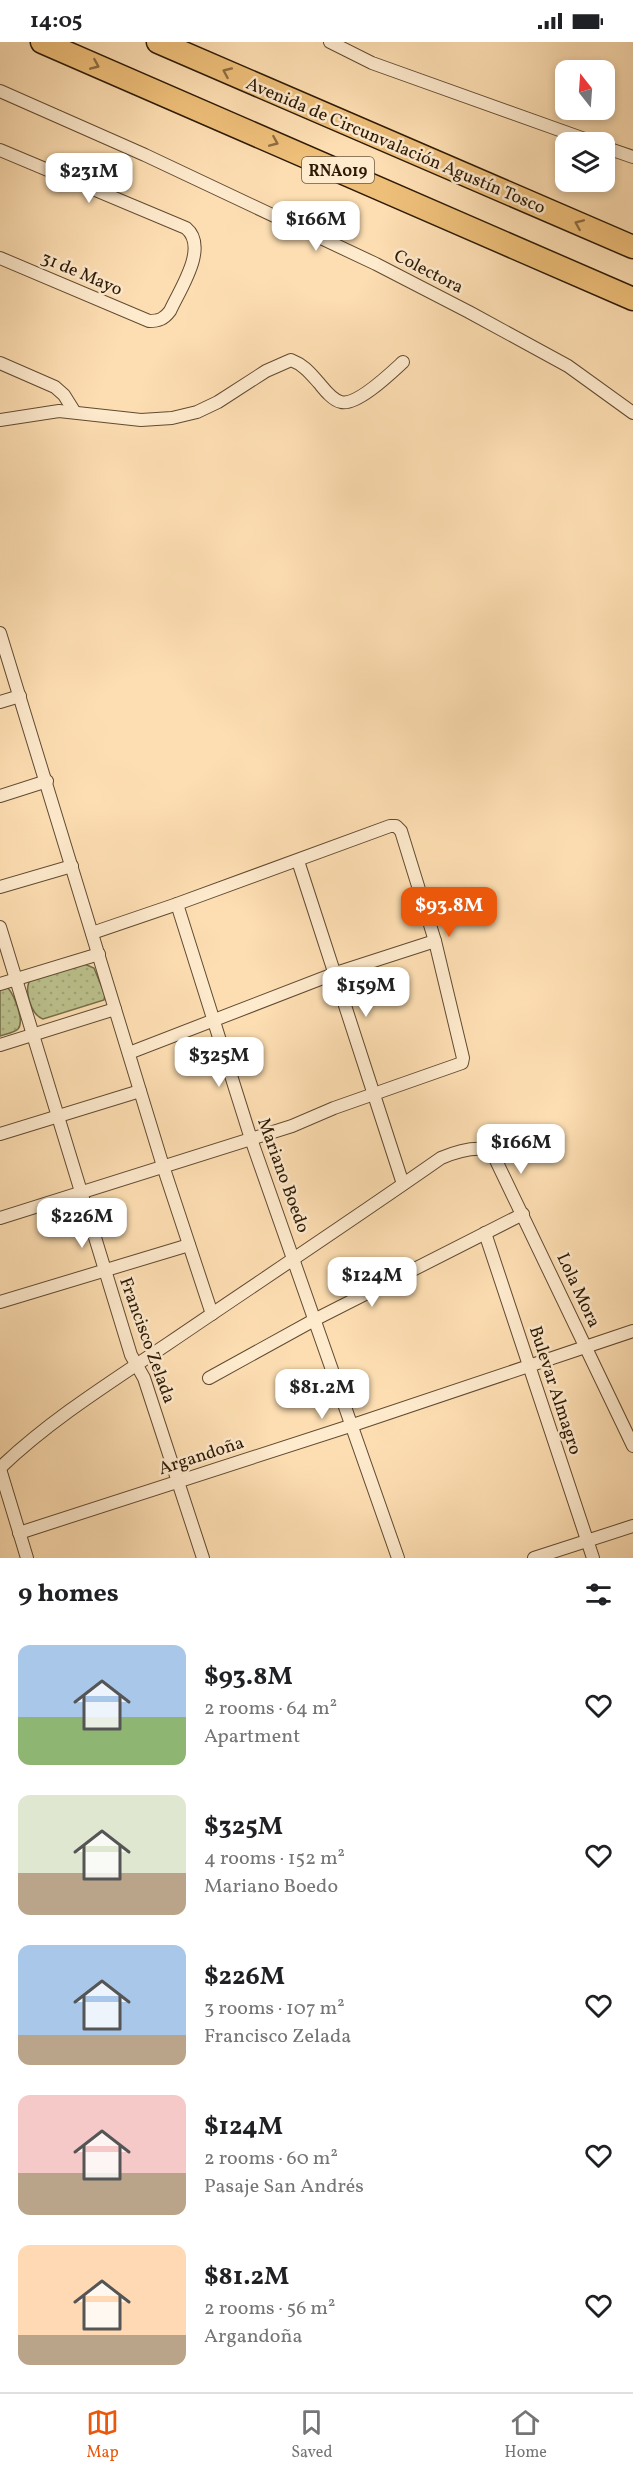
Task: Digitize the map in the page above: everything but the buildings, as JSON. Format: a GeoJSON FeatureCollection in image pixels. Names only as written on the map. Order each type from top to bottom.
{"type":"FeatureCollection","features":[{"type":"Feature","properties":{"kind":"highway","name":"RNA019"},"geometry":{"type":"LineString","coordinates":[[42,42],[633,299]]}},
{"type":"Feature","properties":{"kind":"highway","name":"Avenida de Circunvalación Agustín Tosco"},"geometry":{"type":"LineString","coordinates":[[158,42],[633,247]]}},
{"type":"Feature","properties":{"kind":"highway"},"geometry":{"type":"LineString","coordinates":[[429,210],[490,250],[633,314]]}},
{"type":"Feature","properties":{"kind":"street"},"geometry":{"type":"LineString","coordinates":[[330,42],[372,63],[565,132]]}},
{"type":"Feature","properties":{"kind":"street","name":"Colectora"},"geometry":{"type":"LineString","coordinates":[[0,91],[145,155],[376,264],[568,366],[633,413]]}},
{"type":"Feature","properties":{"kind":"street","name":"31 de Mayo"},"geometry":{"type":"LineString","coordinates":[[0,150],[186,228],[192,233],[196,248],[170,311],[158,321],[149,321],[0,258]]}},
{"type":"Feature","properties":{"kind":"street"},"geometry":{"type":"LineString","coordinates":[[615,151],[633,157]]}},
{"type":"Feature","properties":{"kind":"street"},"geometry":{"type":"LineString","coordinates":[[0,420],[59,411],[141,420],[172,418],[197,412],[237,391],[266,371],[291,360],[308,369],[330,395],[340,402],[350,401],[364,394],[403,362]]}},
{"type":"Feature","properties":{"kind":"street"},"geometry":{"type":"LineString","coordinates":[[0,363],[55,387],[64,394],[74,411]]}},
{"type":"Feature","properties":{"kind":"street"},"geometry":{"type":"LineString","coordinates":[[0,633],[163,1166],[212,1314]]}},
{"type":"Feature","properties":{"kind":"street"},"geometry":{"type":"LineString","coordinates":[[0,702],[20,696]]}},
{"type":"Feature","properties":{"kind":"street"},"geometry":{"type":"LineString","coordinates":[[0,796],[46,781]]}},
{"type":"Feature","properties":{"kind":"street"},"geometry":{"type":"LineString","coordinates":[[0,1218],[252,1139],[462,1063],[463,1058],[435,941],[401,831],[396,826],[390,826],[298,861],[92,933]]}},
{"type":"Feature","properties":{"kind":"street"},"geometry":{"type":"LineString","coordinates":[[27,1558],[0,1468],[25,1444],[137,1365],[295,1260],[403,1184],[298,861]]}},
{"type":"Feature","properties":{"kind":"street"},"geometry":{"type":"LineString","coordinates":[[0,887],[72,866]]}},
{"type":"Feature","properties":{"kind":"street","name":"Mariano Boedo"},"geometry":{"type":"LineString","coordinates":[[177,904],[252,1139],[398,1558]]}},
{"type":"Feature","properties":{"kind":"street","name":"Francisco Zelada"},"geometry":{"type":"LineString","coordinates":[[0,927],[131,1355],[144,1378],[203,1558]]}},
{"type":"Feature","properties":{"kind":"street"},"geometry":{"type":"LineString","coordinates":[[129,1053],[336,974],[435,941]]}},
{"type":"Feature","properties":{"kind":"street"},"geometry":{"type":"LineString","coordinates":[[0,984],[99,954]]}},
{"type":"Feature","properties":{"kind":"street"},"geometry":{"type":"LineString","coordinates":[[0,1045],[115,1009]]}},
{"type":"Feature","properties":{"kind":"street"},"geometry":{"type":"LineString","coordinates":[[0,1134],[140,1091]]}},
{"type":"Feature","properties":{"kind":"street","name":"Lola Mora"},"geometry":{"type":"LineString","coordinates":[[403,1184],[441,1158],[457,1151],[482,1148],[491,1150],[633,1446]]}},
{"type":"Feature","properties":{"kind":"street"},"geometry":{"type":"LineString","coordinates":[[209,1378],[316,1319],[523,1214]]}},
{"type":"Feature","properties":{"kind":"street","name":"Bulevar Almagro"},"geometry":{"type":"LineString","coordinates":[[485,1233],[593,1558]]}},
{"type":"Feature","properties":{"kind":"street"},"geometry":{"type":"LineString","coordinates":[[0,1302],[189,1245]]}},
{"type":"Feature","properties":{"kind":"street","name":"Argandoña"},"geometry":{"type":"LineString","coordinates":[[19,1533],[633,1331]]}},
{"type":"Feature","properties":{"kind":"street"},"geometry":{"type":"LineString","coordinates":[[534,1558],[633,1526]]}},
{"type":"Feature","properties":{"kind":"green space"},"geometry":{"type":"Polygon","coordinates":[[[82,963],[94,968],[105,995],[104,1000],[43,1019],[39,1017],[28,995],[31,979],[82,963]]]}},
{"type":"Feature","properties":{"kind":"green space"},"geometry":{"type":"Polygon","coordinates":[[[0,988],[8,988],[16,1002],[20,1025],[18,1029],[0,1036],[0,988]]]}}]}
